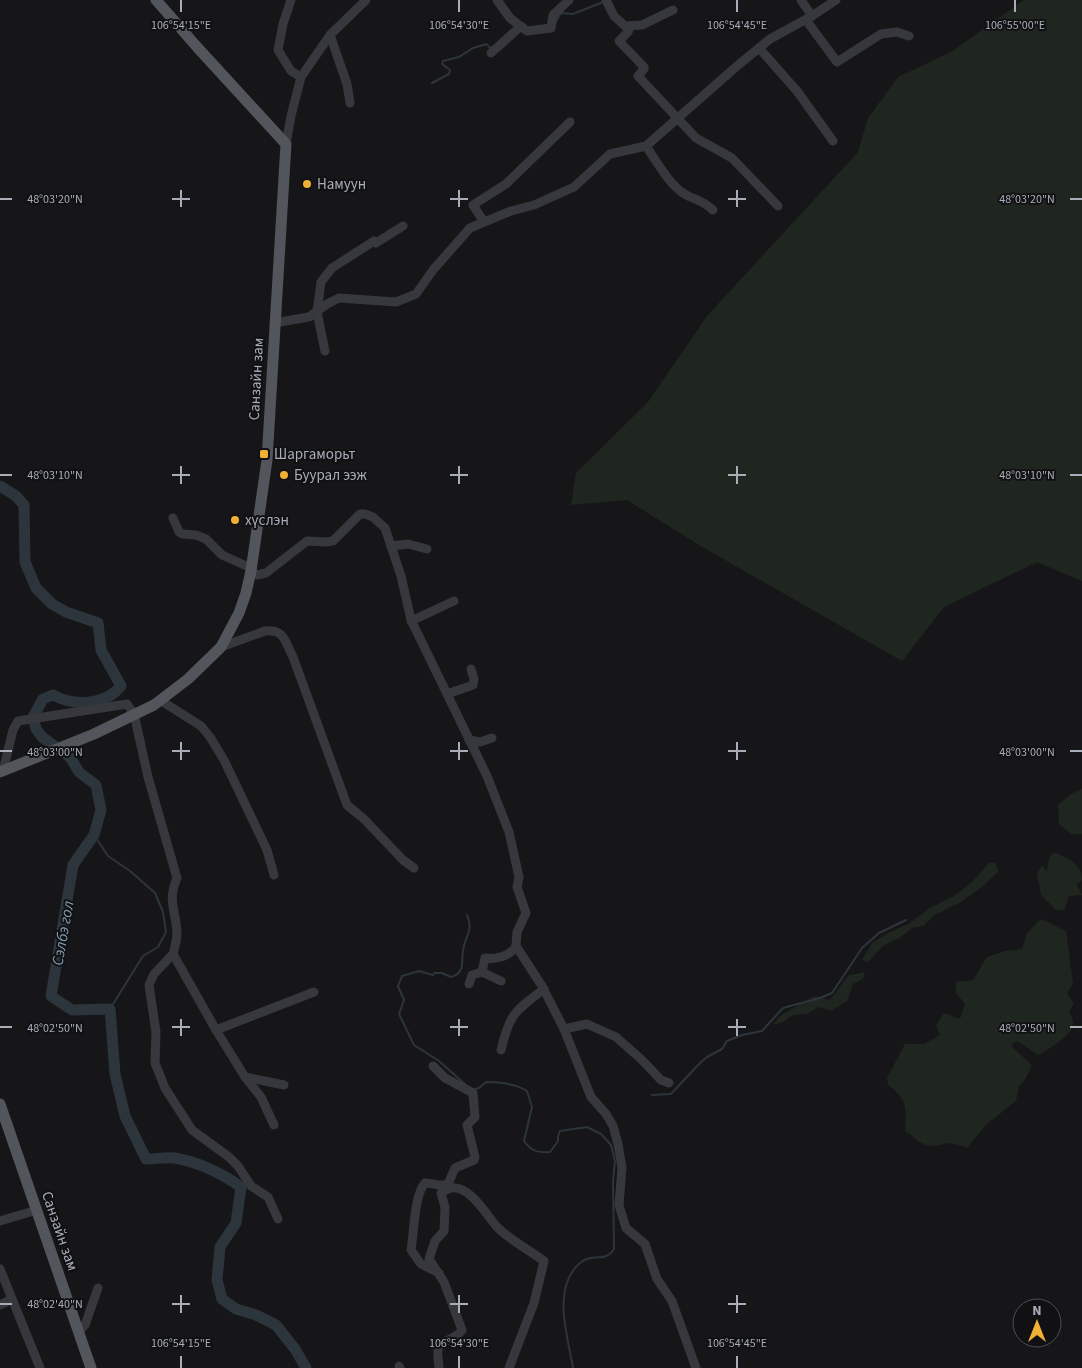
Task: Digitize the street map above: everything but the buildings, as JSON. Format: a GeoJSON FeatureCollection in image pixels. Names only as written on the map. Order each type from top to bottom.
{"type":"FeatureCollection","features":[{"type":"Feature","properties":{"kind":"main road"},"geometry":{"type":"LineString","coordinates":[[156,0],[286,144]]}},
{"type":"Feature","properties":{"kind":"main road","name":"Санзайн зам"},"geometry":{"type":"LineString","coordinates":[[2,772],[94,734],[160,700],[188,679],[221,647],[239,613],[251,570],[267,460],[286,144]]}},
{"type":"Feature","properties":{"kind":"main road","name":"Санзайн зам"},"geometry":{"type":"LineString","coordinates":[[0,1104],[91,1368]]}},
{"type":"Feature","properties":{"kind":"street"},"geometry":{"type":"LineString","coordinates":[[291,0],[283,24],[278,50],[292,70],[301,76]]}},
{"type":"Feature","properties":{"kind":"street"},"geometry":{"type":"LineString","coordinates":[[286,144],[301,76],[330,35],[366,0]]}},
{"type":"Feature","properties":{"kind":"street"},"geometry":{"type":"LineString","coordinates":[[497,0],[510,18],[527,31],[551,28],[553,15],[569,0]]}},
{"type":"Feature","properties":{"kind":"street"},"geometry":{"type":"LineString","coordinates":[[606,0],[614,16],[625,26],[642,25],[673,10]]}},
{"type":"Feature","properties":{"kind":"street"},"geometry":{"type":"LineString","coordinates":[[800,0],[837,62],[881,34],[897,32],[908,36]]}},
{"type":"Feature","properties":{"kind":"street"},"geometry":{"type":"LineString","coordinates":[[274,323],[309,317],[339,298],[396,302],[416,294],[433,270],[470,228],[511,211],[534,205],[574,187],[610,154],[646,146],[770,39],[809,18],[836,0]]}},
{"type":"Feature","properties":{"kind":"street"},"geometry":{"type":"LineString","coordinates":[[491,53],[521,26]]}},
{"type":"Feature","properties":{"kind":"street"},"geometry":{"type":"LineString","coordinates":[[630,26],[628,32],[619,40],[644,67],[644,70],[638,76],[696,138],[732,158],[778,206]]}},
{"type":"Feature","properties":{"kind":"street"},"geometry":{"type":"LineString","coordinates":[[330,35],[347,84],[350,103]]}},
{"type":"Feature","properties":{"kind":"street"},"geometry":{"type":"LineString","coordinates":[[759,48],[797,91],[833,141]]}},
{"type":"Feature","properties":{"kind":"street"},"geometry":{"type":"LineString","coordinates":[[484,222],[473,205],[506,184],[570,122]]}},
{"type":"Feature","properties":{"kind":"street"},"geometry":{"type":"LineString","coordinates":[[646,146],[662,170],[676,186],[686,194],[703,201],[713,210]]}},
{"type":"Feature","properties":{"kind":"street"},"geometry":{"type":"LineString","coordinates":[[325,351],[318,312],[321,282],[332,268],[374,241],[376,243],[403,226]]}},
{"type":"Feature","properties":{"kind":"street"},"geometry":{"type":"LineString","coordinates":[[173,518],[179,532],[206,539],[222,555],[257,575],[266,572],[307,541],[333,541],[360,514],[373,517],[385,528],[401,576],[412,621],[487,776],[510,832],[519,877],[517,887],[526,913],[517,932],[516,946],[513,951],[493,959],[485,958],[482,972]]}},
{"type":"Feature","properties":{"kind":"street"},"geometry":{"type":"LineString","coordinates":[[391,546],[408,544],[427,549]]}},
{"type":"Feature","properties":{"kind":"street"},"geometry":{"type":"LineString","coordinates":[[412,621],[454,601]]}},
{"type":"Feature","properties":{"kind":"street"},"geometry":{"type":"LineString","coordinates":[[221,647],[265,631],[272,630],[284,636],[347,805],[403,860],[414,868]]}},
{"type":"Feature","properties":{"kind":"street"},"geometry":{"type":"LineString","coordinates":[[447,694],[473,685],[474,679],[471,669]]}},
{"type":"Feature","properties":{"kind":"street"},"geometry":{"type":"LineString","coordinates":[[160,700],[201,726],[210,737],[224,760],[267,850],[274,875]]}},
{"type":"Feature","properties":{"kind":"street"},"geometry":{"type":"LineString","coordinates":[[2,772],[13,730],[18,721],[123,704],[130,707],[134,714],[148,777],[177,878],[172,889],[172,903],[177,935],[173,954],[154,974],[149,985],[156,1032],[155,1063],[165,1088],[192,1130],[230,1157],[251,1186],[268,1197],[278,1220]]}},
{"type":"Feature","properties":{"kind":"street"},"geometry":{"type":"LineString","coordinates":[[469,740],[480,742],[492,738]]}},
{"type":"Feature","properties":{"kind":"street"},"geometry":{"type":"LineString","coordinates":[[516,946],[544,989],[564,1029],[592,1097],[613,1126],[622,1168],[619,1206],[626,1228],[645,1244],[657,1279],[672,1301],[696,1368]]}},
{"type":"Feature","properties":{"kind":"street"},"geometry":{"type":"LineString","coordinates":[[173,954],[216,1030],[261,1097],[274,1125]]}},
{"type":"Feature","properties":{"kind":"street"},"geometry":{"type":"LineString","coordinates":[[469,984],[472,975],[482,972],[501,981]]}},
{"type":"Feature","properties":{"kind":"street"},"geometry":{"type":"LineString","coordinates":[[501,1050],[510,1018],[518,1009],[544,989]]}},
{"type":"Feature","properties":{"kind":"street"},"geometry":{"type":"LineString","coordinates":[[216,1030],[314,992]]}},
{"type":"Feature","properties":{"kind":"street"},"geometry":{"type":"LineString","coordinates":[[564,1029],[587,1024],[616,1037],[648,1066],[660,1080],[669,1083]]}},
{"type":"Feature","properties":{"kind":"street"},"geometry":{"type":"LineString","coordinates":[[433,1066],[446,1078],[473,1093],[475,1106],[475,1117],[467,1125],[475,1157],[474,1160],[455,1168],[448,1184],[442,1186],[434,1183],[425,1184],[421,1187],[418,1197],[412,1250],[421,1264],[439,1274]]}},
{"type":"Feature","properties":{"kind":"street"},"geometry":{"type":"LineString","coordinates":[[246,1077],[284,1085]]}},
{"type":"Feature","properties":{"kind":"street"},"geometry":{"type":"LineString","coordinates":[[439,1368],[439,1347],[456,1338],[462,1330],[444,1282],[430,1259],[435,1241],[444,1231],[446,1218],[445,1207],[440,1193],[450,1188],[458,1188],[469,1195],[486,1211],[497,1227],[544,1261],[534,1303],[509,1368]]}},
{"type":"Feature","properties":{"kind":"street"},"geometry":{"type":"LineString","coordinates":[[0,1221],[37,1210]]}},
{"type":"Feature","properties":{"kind":"street"},"geometry":{"type":"LineString","coordinates":[[0,1269],[40,1368]]}},
{"type":"Feature","properties":{"kind":"street"},"geometry":{"type":"LineString","coordinates":[[78,1331],[85,1325],[98,1288]]}},
{"type":"Feature","properties":{"kind":"street"},"geometry":{"type":"LineString","coordinates":[[0,1305],[12,1299]]}},
{"type":"Feature","properties":{"kind":"shaded area"},"geometry":{"type":"Polygon","coordinates":[[[1024,0],[1082,0],[1082,581],[1037,562],[944,607],[902,661],[699,545],[627,500],[571,505],[576,473],[648,402],[707,316],[858,152],[868,118],[898,77],[951,52],[1024,0]]]}},
{"type":"Feature","properties":{"kind":"shaded area"},"geometry":{"type":"Polygon","coordinates":[[[1082,789],[1082,834],[1071,834],[1059,824],[1058,805],[1071,794],[1082,789]]]}},
{"type":"Feature","properties":{"kind":"shaded area"},"geometry":{"type":"Polygon","coordinates":[[[1054,852],[1077,865],[1081,874],[1082,880],[1077,885],[1082,895],[1069,896],[1064,910],[1056,910],[1041,895],[1037,873],[1042,865],[1047,872],[1049,858],[1054,852]]]}},
{"type":"Feature","properties":{"kind":"shaded area"},"geometry":{"type":"Polygon","coordinates":[[[989,863],[995,863],[999,871],[982,887],[959,903],[935,915],[923,926],[912,928],[901,937],[883,946],[868,962],[862,960],[872,943],[910,923],[930,908],[954,896],[973,881],[989,863]]]}},
{"type":"Feature","properties":{"kind":"shaded area"},"geometry":{"type":"Polygon","coordinates":[[[1041,919],[1066,931],[1073,983],[1067,994],[1074,1003],[1069,1011],[1073,1023],[1071,1030],[1061,1041],[1038,1055],[1017,1041],[1011,1046],[1032,1065],[1026,1078],[1019,1086],[1016,1101],[987,1124],[967,1148],[950,1143],[933,1146],[921,1143],[905,1131],[906,1116],[904,1105],[895,1090],[888,1085],[887,1078],[905,1044],[924,1044],[940,1035],[936,1025],[944,1013],[960,1019],[965,1004],[956,993],[956,982],[973,980],[987,957],[1005,951],[1022,949],[1027,933],[1041,919]]]}},
{"type":"Feature","properties":{"kind":"shaded area"},"geometry":{"type":"Polygon","coordinates":[[[865,972],[863,979],[853,984],[847,1001],[831,1011],[818,1007],[809,1013],[795,1015],[781,1023],[773,1024],[780,1016],[814,996],[830,1000],[849,975],[865,972]]]}},
{"type":"Feature","properties":{"kind":"waterway"},"geometry":{"type":"LineString","coordinates":[[556,21],[561,13],[573,14],[603,2]]}},
{"type":"Feature","properties":{"kind":"waterway"},"geometry":{"type":"LineString","coordinates":[[432,83],[449,74],[450,70],[442,64],[443,61],[459,57],[473,48],[487,44],[490,48],[492,47]]}},
{"type":"Feature","properties":{"kind":"waterway","name":"Сэлбэ гол"},"geometry":{"type":"LineString","coordinates":[[0,486],[16,496],[24,505],[25,562],[36,588],[52,604],[66,612],[98,623],[101,650],[121,686],[114,693],[98,701],[70,701],[53,695],[43,699],[33,717],[36,729],[42,737],[70,757],[79,772],[96,785],[101,810],[94,835],[73,865],[51,996],[72,1010],[110,1009],[115,1074],[125,1116],[146,1159],[172,1158],[192,1162],[225,1177],[241,1187],[236,1223],[220,1247],[217,1280],[222,1299],[236,1309],[256,1315],[276,1325],[295,1349],[306,1368]]}},
{"type":"Feature","properties":{"kind":"waterway"},"geometry":{"type":"LineString","coordinates":[[94,835],[108,856],[130,871],[155,893],[163,912],[166,932],[158,947],[143,956],[110,1009]]}},
{"type":"Feature","properties":{"kind":"waterway"},"geometry":{"type":"LineString","coordinates":[[434,973],[442,973],[451,977],[461,970],[464,945],[470,926],[467,915]]}},
{"type":"Feature","properties":{"kind":"waterway"},"geometry":{"type":"LineString","coordinates":[[652,1095],[671,1094],[701,1062],[722,1049],[727,1041],[742,1035],[762,1031],[783,1008],[832,993],[862,948],[879,933],[906,920]]}},
{"type":"Feature","properties":{"kind":"waterway"},"geometry":{"type":"LineString","coordinates":[[433,975],[419,971],[402,976],[398,986],[404,1000],[399,1014],[414,1045],[439,1061],[466,1085]]}},
{"type":"Feature","properties":{"kind":"waterway"},"geometry":{"type":"LineString","coordinates":[[475,1089],[486,1082],[491,1082],[513,1085],[527,1091],[532,1107],[524,1141],[535,1151],[550,1152],[558,1141],[560,1131],[587,1127],[601,1134],[611,1145],[615,1161],[613,1181],[614,1249],[606,1256],[589,1258],[580,1263],[571,1273],[566,1286],[564,1299],[565,1328],[573,1368]]}},
{"type":"Feature","properties":{"kind":"place","name":"Намуун"},"geometry":{"type":"Point","coordinates":[307,184]}},
{"type":"Feature","properties":{"kind":"place","name":"Шаргаморьт"},"geometry":{"type":"Point","coordinates":[264,454]}},
{"type":"Feature","properties":{"kind":"place","name":"Буурал ээж"},"geometry":{"type":"Point","coordinates":[284,475]}},
{"type":"Feature","properties":{"kind":"place","name":"хүслэн"},"geometry":{"type":"Point","coordinates":[235,520]}}]}
